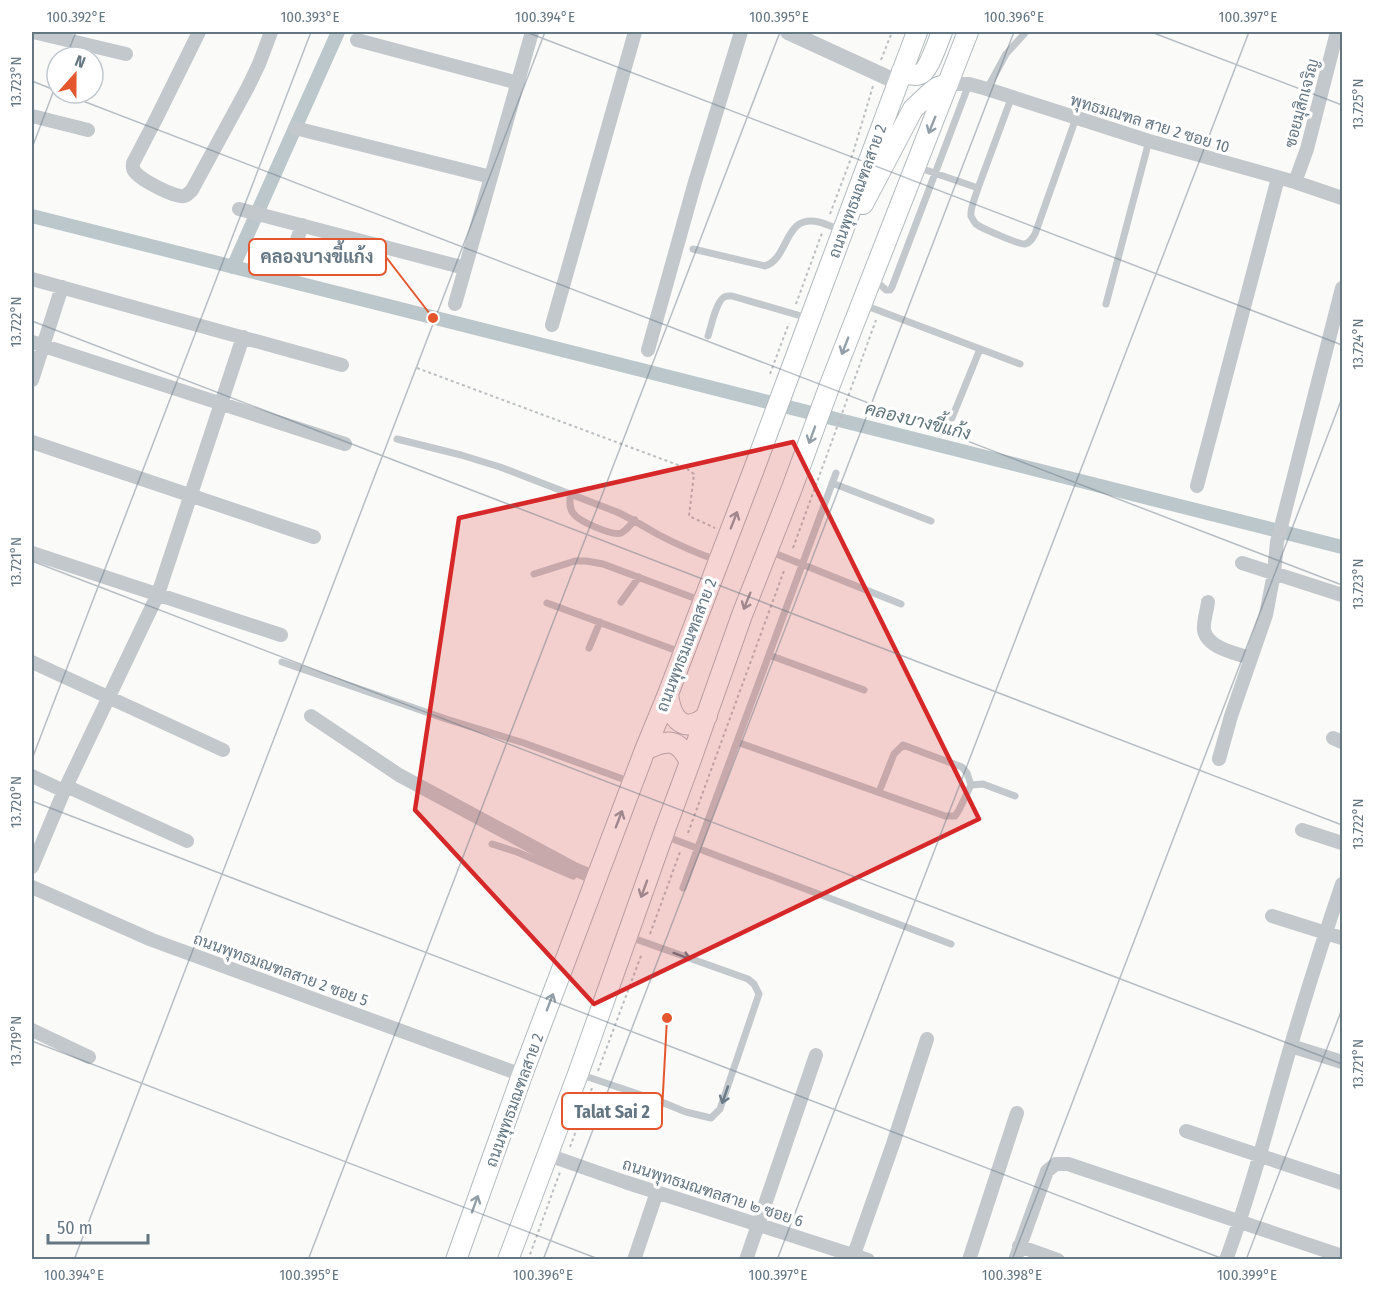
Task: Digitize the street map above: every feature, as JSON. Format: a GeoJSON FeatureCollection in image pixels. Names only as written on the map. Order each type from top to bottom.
{"type":"FeatureCollection","features":[{"type":"Feature","properties":{"kind":"main road","name":"ถนนพุทธมณฑลสาย 2"},"geometry":{"type":"LineString","coordinates":[[456,1260],[522,1075],[754,469],[917,32]]}},
{"type":"Feature","properties":{"kind":"main road"},"geometry":{"type":"LineString","coordinates":[[900,77],[922,73],[927,67],[942,32]]}},
{"type":"Feature","properties":{"kind":"main road"},"geometry":{"type":"LineString","coordinates":[[508,1260],[556,1158],[587,1076],[627,936],[742,615],[968,32]]}},
{"type":"Feature","properties":{"kind":"main road"},"geometry":{"type":"LineString","coordinates":[[825,276],[913,109],[938,87],[948,84]]}},
{"type":"Feature","properties":{"kind":"main road"},"geometry":{"type":"LineString","coordinates":[[668,694],[671,711],[676,719],[692,725],[707,716]]}},
{"type":"Feature","properties":{"kind":"main road"},"geometry":{"type":"LineString","coordinates":[[645,750],[669,742],[685,752],[690,762]]}},
{"type":"Feature","properties":{"kind":"street"},"geometry":{"type":"LineString","coordinates":[[33,32],[126,54]]}},
{"type":"Feature","properties":{"kind":"street"},"geometry":{"type":"LineString","coordinates":[[199,32],[133,163],[133,170],[137,175],[165,191],[184,196],[192,190],[248,87],[271,32]]}},
{"type":"Feature","properties":{"kind":"street"},"geometry":{"type":"LineString","coordinates":[[455,304],[532,32]]}},
{"type":"Feature","properties":{"kind":"street"},"geometry":{"type":"LineString","coordinates":[[552,325],[635,32]]}},
{"type":"Feature","properties":{"kind":"street"},"geometry":{"type":"LineString","coordinates":[[648,350],[695,182],[741,32]]}},
{"type":"Feature","properties":{"kind":"street"},"geometry":{"type":"LineString","coordinates":[[788,32],[900,77]]}},
{"type":"Feature","properties":{"kind":"street","name":"ซอยมุสิกเจริญ"},"geometry":{"type":"LineString","coordinates":[[1295,182],[1307,149],[1338,32]]}},
{"type":"Feature","properties":{"kind":"street"},"geometry":{"type":"LineString","coordinates":[[357,40],[518,83]]}},
{"type":"Feature","properties":{"kind":"street","name":"พุทธมณฑล สาย 2 ซอย 10"},"geometry":{"type":"LineString","coordinates":[[948,84],[969,84],[987,88],[1149,141],[1295,182],[1342,198]]}},
{"type":"Feature","properties":{"kind":"street"},"geometry":{"type":"LineString","coordinates":[[32,116],[88,130]]}},
{"type":"Feature","properties":{"kind":"street"},"geometry":{"type":"LineString","coordinates":[[295,128],[492,177]]}},
{"type":"Feature","properties":{"kind":"street"},"geometry":{"type":"LineString","coordinates":[[1197,486],[1278,178]]}},
{"type":"Feature","properties":{"kind":"street"},"geometry":{"type":"LineString","coordinates":[[239,209],[465,268]]}},
{"type":"Feature","properties":{"kind":"street"},"geometry":{"type":"LineString","coordinates":[[292,255],[302,225]]}},
{"type":"Feature","properties":{"kind":"street"},"geometry":{"type":"LineString","coordinates":[[32,279],[342,365]]}},
{"type":"Feature","properties":{"kind":"street"},"geometry":{"type":"LineString","coordinates":[[32,380],[37,344],[62,287]]}},
{"type":"Feature","properties":{"kind":"street"},"geometry":{"type":"LineString","coordinates":[[1218,759],[1251,658],[1261,635],[1282,523],[1342,288]]}},
{"type":"Feature","properties":{"kind":"street"},"geometry":{"type":"LineString","coordinates":[[32,867],[65,788],[159,594],[243,337]]}},
{"type":"Feature","properties":{"kind":"street"},"geometry":{"type":"LineString","coordinates":[[37,344],[345,444]]}},
{"type":"Feature","properties":{"kind":"street"},"geometry":{"type":"LineString","coordinates":[[32,442],[314,537]]}},
{"type":"Feature","properties":{"kind":"street"},"geometry":{"type":"LineString","coordinates":[[32,553],[281,635]]}},
{"type":"Feature","properties":{"kind":"street"},"geometry":{"type":"LineString","coordinates":[[1242,563],[1342,595]]}},
{"type":"Feature","properties":{"kind":"street"},"geometry":{"type":"LineString","coordinates":[[1208,602],[1204,631],[1207,638],[1214,645],[1251,658]]}},
{"type":"Feature","properties":{"kind":"street"},"geometry":{"type":"LineString","coordinates":[[32,662],[224,750]]}},
{"type":"Feature","properties":{"kind":"street"},"geometry":{"type":"LineString","coordinates":[[311,716],[399,776],[596,881]]}},
{"type":"Feature","properties":{"kind":"street"},"geometry":{"type":"LineString","coordinates":[[32,776],[187,841]]}},
{"type":"Feature","properties":{"kind":"street"},"geometry":{"type":"LineString","coordinates":[[1302,830],[1342,843]]}},
{"type":"Feature","properties":{"kind":"street"},"geometry":{"type":"LineString","coordinates":[[1226,1260],[1240,1222],[1291,1046],[1342,884]]}},
{"type":"Feature","properties":{"kind":"street","name":"ถนนพุทธมณฑลสาย 2 ซอย 5"},"geometry":{"type":"LineString","coordinates":[[32,887],[152,940],[522,1075]]}},
{"type":"Feature","properties":{"kind":"street"},"geometry":{"type":"LineString","coordinates":[[1272,916],[1342,938]]}},
{"type":"Feature","properties":{"kind":"street"},"geometry":{"type":"LineString","coordinates":[[32,1030],[89,1057]]}},
{"type":"Feature","properties":{"kind":"street"},"geometry":{"type":"LineString","coordinates":[[853,1257],[927,1039]]}},
{"type":"Feature","properties":{"kind":"street"},"geometry":{"type":"LineString","coordinates":[[1291,1046],[1342,1062]]}},
{"type":"Feature","properties":{"kind":"street"},"geometry":{"type":"LineString","coordinates":[[746,1260],[816,1054]]}},
{"type":"Feature","properties":{"kind":"street"},"geometry":{"type":"LineString","coordinates":[[969,1260],[1017,1113]]}},
{"type":"Feature","properties":{"kind":"street"},"geometry":{"type":"LineString","coordinates":[[1186,1131],[1342,1183]]}},
{"type":"Feature","properties":{"kind":"street","name":"ถนนพุทธมณฑลสาย ๒ ซอย 6"},"geometry":{"type":"LineString","coordinates":[[556,1158],[853,1257],[868,1260]]}},
{"type":"Feature","properties":{"kind":"street"},"geometry":{"type":"LineString","coordinates":[[1058,1260],[1017,1253],[1047,1171],[1056,1164],[1068,1164],[1342,1256]]}},
{"type":"Feature","properties":{"kind":"street"},"geometry":{"type":"LineString","coordinates":[[634,1260],[657,1192]]}},
{"type":"Feature","properties":{"kind":"lane"},"geometry":{"type":"LineString","coordinates":[[987,88],[1006,54],[1026,32]]}},
{"type":"Feature","properties":{"kind":"lane"},"geometry":{"type":"LineString","coordinates":[[872,277],[886,290],[892,287],[969,84]]}},
{"type":"Feature","properties":{"kind":"lane"},"geometry":{"type":"LineString","coordinates":[[1012,96],[978,188],[971,218],[977,225],[1021,244],[1026,244],[1035,234],[1076,118]]}},
{"type":"Feature","properties":{"kind":"lane"},"geometry":{"type":"LineString","coordinates":[[1106,304],[1149,141]]}},
{"type":"Feature","properties":{"kind":"lane"},"geometry":{"type":"LineString","coordinates":[[915,167],[978,188]]}},
{"type":"Feature","properties":{"kind":"lane"},"geometry":{"type":"LineString","coordinates":[[693,249],[765,266],[770,265],[778,257],[791,231],[801,223],[816,222],[842,231]]}},
{"type":"Feature","properties":{"kind":"lane"},"geometry":{"type":"LineString","coordinates":[[708,336],[718,304],[726,296],[809,319]]}},
{"type":"Feature","properties":{"kind":"lane"},"geometry":{"type":"LineString","coordinates":[[861,304],[1020,364]]}},
{"type":"Feature","properties":{"kind":"lane"},"geometry":{"type":"LineString","coordinates":[[952,418],[980,349]]}},
{"type":"Feature","properties":{"kind":"lane"},"geometry":{"type":"LineString","coordinates":[[398,439],[461,455],[570,494],[635,520],[667,539],[718,561]]}},
{"type":"Feature","properties":{"kind":"lane"},"geometry":{"type":"LineString","coordinates":[[683,888],[836,473]]}},
{"type":"Feature","properties":{"kind":"lane"},"geometry":{"type":"LineString","coordinates":[[832,483],[931,521]]}},
{"type":"Feature","properties":{"kind":"lane"},"geometry":{"type":"LineString","coordinates":[[570,494],[573,514],[595,527],[621,533],[635,520]]}},
{"type":"Feature","properties":{"kind":"lane"},"geometry":{"type":"LineString","coordinates":[[767,550],[901,604]]}},
{"type":"Feature","properties":{"kind":"lane"},"geometry":{"type":"LineString","coordinates":[[534,574],[575,561],[586,561],[603,564],[703,601]]}},
{"type":"Feature","properties":{"kind":"lane"},"geometry":{"type":"LineString","coordinates":[[621,602],[639,577]]}},
{"type":"Feature","properties":{"kind":"lane"},"geometry":{"type":"LineString","coordinates":[[547,603],[683,654]]}},
{"type":"Feature","properties":{"kind":"lane"},"geometry":{"type":"LineString","coordinates":[[589,648],[600,622]]}},
{"type":"Feature","properties":{"kind":"lane"},"geometry":{"type":"LineString","coordinates":[[769,655],[864,690]]}},
{"type":"Feature","properties":{"kind":"lane"},"geometry":{"type":"LineString","coordinates":[[282,662],[446,719],[524,743],[633,783]]}},
{"type":"Feature","properties":{"kind":"lane"},"geometry":{"type":"LineString","coordinates":[[737,742],[945,816],[955,816],[971,785]]}},
{"type":"Feature","properties":{"kind":"lane"},"geometry":{"type":"LineString","coordinates":[[879,792],[894,754],[903,745],[962,767],[971,785]]}},
{"type":"Feature","properties":{"kind":"lane"},"geometry":{"type":"LineString","coordinates":[[971,785],[983,784],[1015,796]]}},
{"type":"Feature","properties":{"kind":"lane"},"geometry":{"type":"LineString","coordinates":[[663,835],[951,944]]}},
{"type":"Feature","properties":{"kind":"lane"},"geometry":{"type":"LineString","coordinates":[[492,844],[596,881]]}},
{"type":"Feature","properties":{"kind":"lane"},"geometry":{"type":"LineString","coordinates":[[587,1076],[686,1112],[711,1118],[720,1109],[759,994],[754,984],[748,980],[627,936]]}},
{"type":"Feature","properties":{"kind":"path"},"geometry":{"type":"LineString","coordinates":[[880,63],[892,32]]}},
{"type":"Feature","properties":{"kind":"path"},"geometry":{"type":"LineString","coordinates":[[417,368],[686,468],[694,474],[688,516],[729,534]]}},
{"type":"Feature","properties":{"kind":"path"},"geometry":{"type":"LineString","coordinates":[[528,1260],[556,1158],[587,1076],[646,943],[854,378]]}},
{"type":"Feature","properties":{"kind":"highlighted area"},"geometry":{"type":"Polygon","coordinates":[[[793,442],[979,819],[594,1004],[415,810],[459,518],[793,442]]]}},
{"type":"Feature","properties":{"kind":"waterway"},"geometry":{"type":"LineString","coordinates":[[233,267],[338,32]]}},
{"type":"Feature","properties":{"kind":"waterway","name":"คลองบางขี้แก้ง"},"geometry":{"type":"LineString","coordinates":[[32,216],[1342,547]]}},
{"type":"Feature","properties":{"kind":"place","name":"คลองบางขี้แก้ง"},"geometry":{"type":"Point","coordinates":[433,318]}},
{"type":"Feature","properties":{"kind":"place","name":"Talat Sai 2"},"geometry":{"type":"Point","coordinates":[667,1018]}}]}
